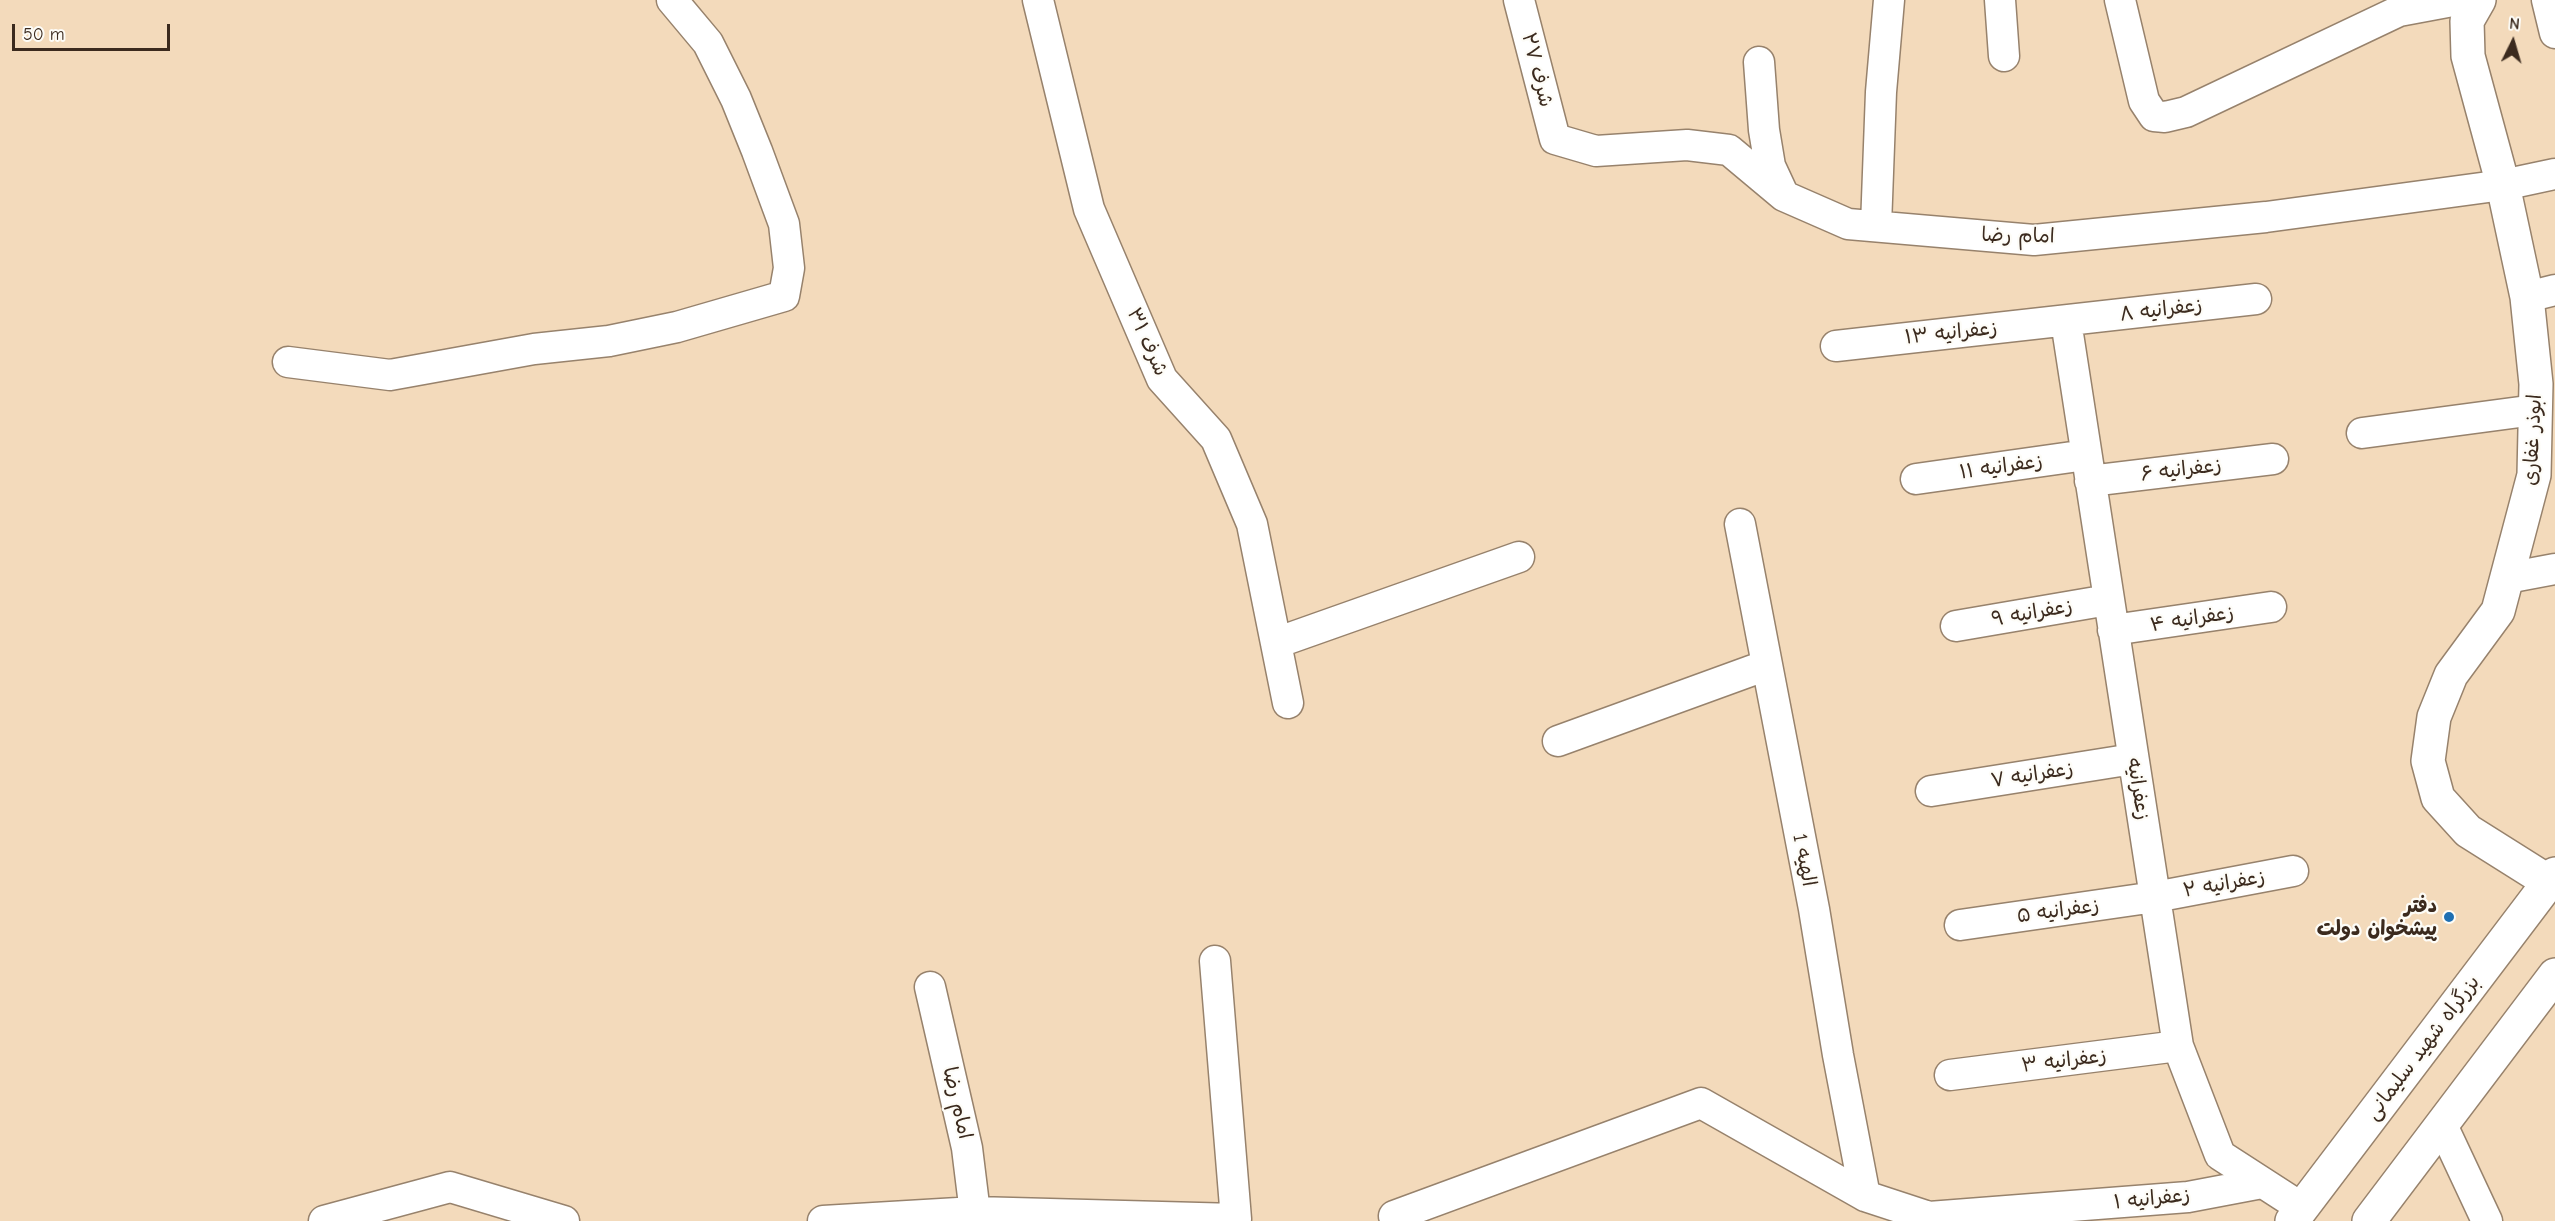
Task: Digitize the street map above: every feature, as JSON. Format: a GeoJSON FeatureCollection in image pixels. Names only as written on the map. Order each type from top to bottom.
{"type":"FeatureCollection","features":[{"type":"Feature","properties":{"kind":"main road","name":"ابوذر غفاری"},"geometry":{"type":"LineString","coordinates":[[2479,0],[2467,21],[2468,56],[2503,185],[2541,294],[2545,474],[2507,578],[2498,611],[2451,675],[2434,717],[2428,761],[2438,798],[2468,831],[2552,878]]}},
{"type":"Feature","properties":{"kind":"main road","name":"بزرگراه شهید سلیمانی"},"geometry":{"type":"LineString","coordinates":[[2297,1214],[2552,878]]}},
{"type":"Feature","properties":{"kind":"main road"},"geometry":{"type":"LineString","coordinates":[[2369,1221],[2555,975]]}},
{"type":"Feature","properties":{"kind":"street"},"geometry":{"type":"LineString","coordinates":[[288,362],[390,375],[534,349],[609,341],[677,327],[784,296],[789,268],[784,224],[757,151],[736,99],[708,43],[672,0]]}},
{"type":"Feature","properties":{"kind":"street","name":"شرف ۳۱"},"geometry":{"type":"LineString","coordinates":[[1038,0],[1089,209],[1162,379],[1216,440],[1252,524],[1288,704]]}},
{"type":"Feature","properties":{"kind":"street","name":"شرف ۲۷"},"geometry":{"type":"LineString","coordinates":[[1519,0],[1554,139]]}},
{"type":"Feature","properties":{"kind":"street"},"geometry":{"type":"LineString","coordinates":[[1876,226],[1880,103],[1889,0]]}},
{"type":"Feature","properties":{"kind":"street"},"geometry":{"type":"LineString","coordinates":[[2000,0],[2004,56]]}},
{"type":"Feature","properties":{"kind":"street"},"geometry":{"type":"LineString","coordinates":[[2120,0],[2144,101],[2154,116],[2165,117],[2186,112],[2399,11],[2458,0]]}},
{"type":"Feature","properties":{"kind":"street"},"geometry":{"type":"LineString","coordinates":[[2547,0],[2555,33]]}},
{"type":"Feature","properties":{"kind":"street"},"geometry":{"type":"LineString","coordinates":[[1759,62],[1764,130],[1770,166],[1784,196]]}},
{"type":"Feature","properties":{"kind":"street","name":"امام رضا"},"geometry":{"type":"LineString","coordinates":[[1554,139],[1596,151],[1687,145],[1729,150],[1784,196],[1848,224],[2034,240],[2266,217],[2503,185],[2555,174]]}},
{"type":"Feature","properties":{"kind":"street","name":"زعفرانیه ۸"},"geometry":{"type":"LineString","coordinates":[[2066,321],[2256,298]]}},
{"type":"Feature","properties":{"kind":"street","name":"زعفرانیه ۱۳"},"geometry":{"type":"LineString","coordinates":[[1836,346],[2066,321]]}},
{"type":"Feature","properties":{"kind":"street","name":"زعفرانیه"},"geometry":{"type":"LineString","coordinates":[[2066,321],[2178,1046],[2220,1155],[2262,1183],[2297,1214]]}},
{"type":"Feature","properties":{"kind":"street"},"geometry":{"type":"LineString","coordinates":[[2362,433],[2542,392]]}},
{"type":"Feature","properties":{"kind":"street","name":"زعفرانیه ۶"},"geometry":{"type":"LineString","coordinates":[[2088,468],[2272,459]]}},
{"type":"Feature","properties":{"kind":"street","name":"زعفرانیه ۱۱"},"geometry":{"type":"LineString","coordinates":[[1916,479],[2088,468]]}},
{"type":"Feature","properties":{"kind":"street","name":"الهیه 1"},"geometry":{"type":"LineString","coordinates":[[1740,524],[1865,1196]]}},
{"type":"Feature","properties":{"kind":"street"},"geometry":{"type":"LineString","coordinates":[[1276,643],[1519,557]]}},
{"type":"Feature","properties":{"kind":"street"},"geometry":{"type":"LineString","coordinates":[[2507,578],[2555,569]]}},
{"type":"Feature","properties":{"kind":"street","name":"زعفرانیه ۹"},"geometry":{"type":"LineString","coordinates":[[1956,626],[2108,600]]}},
{"type":"Feature","properties":{"kind":"street","name":"زعفرانیه ۴"},"geometry":{"type":"LineString","coordinates":[[2113,630],[2271,607]]}},
{"type":"Feature","properties":{"kind":"street"},"geometry":{"type":"LineString","coordinates":[[1558,741],[1767,665]]}},
{"type":"Feature","properties":{"kind":"street","name":"زعفرانیه ۷"},"geometry":{"type":"LineString","coordinates":[[1931,791],[2133,759]]}},
{"type":"Feature","properties":{"kind":"street","name":"زعفرانیه ۲"},"geometry":{"type":"LineString","coordinates":[[2155,897],[2293,871]]}},
{"type":"Feature","properties":{"kind":"street","name":"زعفرانیه ۵"},"geometry":{"type":"LineString","coordinates":[[1960,925],[2155,897]]}},
{"type":"Feature","properties":{"kind":"street"},"geometry":{"type":"LineString","coordinates":[[823,1221],[976,1216],[1236,1219],[1215,961]]}},
{"type":"Feature","properties":{"kind":"street","name":"امام رضا"},"geometry":{"type":"LineString","coordinates":[[930,987],[967,1148],[976,1216]]}},
{"type":"Feature","properties":{"kind":"street","name":"زعفرانیه ۳"},"geometry":{"type":"LineString","coordinates":[[1950,1076],[2178,1046]]}},
{"type":"Feature","properties":{"kind":"street","name":"زعفرانیه ۱"},"geometry":{"type":"LineString","coordinates":[[1394,1216],[1701,1103],[1865,1196],[1929,1217],[2188,1197],[2262,1183]]}},
{"type":"Feature","properties":{"kind":"street"},"geometry":{"type":"LineString","coordinates":[[2442,1125],[2487,1221]]}},
{"type":"Feature","properties":{"kind":"street"},"geometry":{"type":"LineString","coordinates":[[324,1221],[450,1187],[564,1221]]}},
{"type":"Feature","properties":{"kind":"place","name":"دفتر پیشخوان دولت"},"geometry":{"type":"Point","coordinates":[2449,917]}}]}
